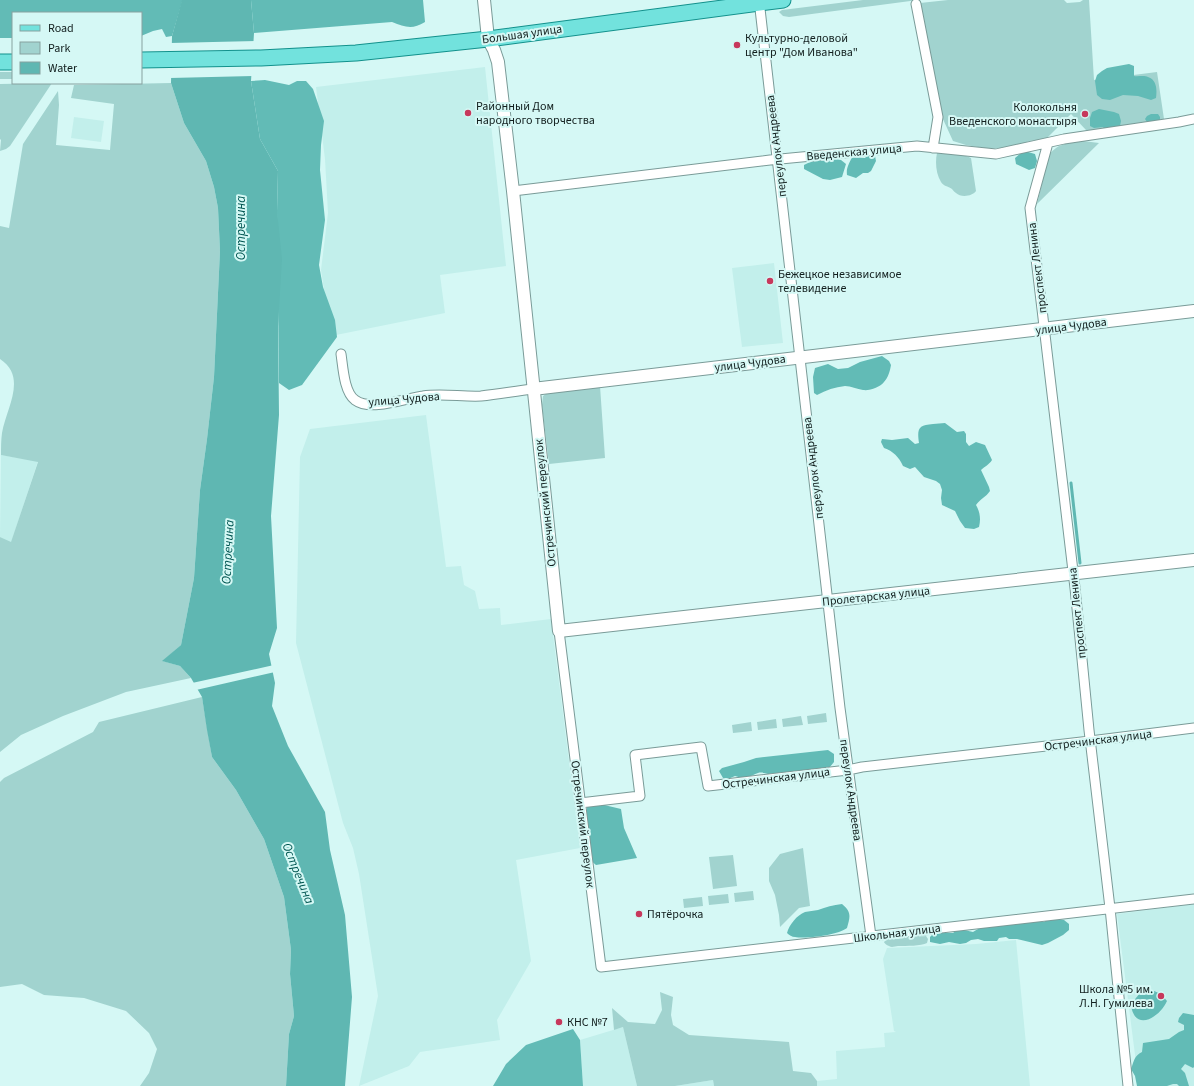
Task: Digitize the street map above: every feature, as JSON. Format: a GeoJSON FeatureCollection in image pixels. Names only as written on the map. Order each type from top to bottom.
{"type":"FeatureCollection","features":[{"type":"Feature","properties":{"kind":"main road","name":"Большая улица"},"geometry":{"type":"LineString","coordinates":[[142,60],[261,58],[356,53],[488,39],[783,0]]}},
{"type":"Feature","properties":{"kind":"main road"},"geometry":{"type":"LineString","coordinates":[[0,62],[12,62]]}},
{"type":"Feature","properties":{"kind":"street","name":"Остречинский переулок"},"geometry":{"type":"LineString","coordinates":[[484,0],[488,39],[498,62],[513,191],[559,631],[559,643],[601,967]]}},
{"type":"Feature","properties":{"kind":"street","name":"переулок Андреева"},"geometry":{"type":"LineString","coordinates":[[760,2],[848,770],[871,936]]}},
{"type":"Feature","properties":{"kind":"street"},"geometry":{"type":"LineString","coordinates":[[916,4],[938,117],[933,148]]}},
{"type":"Feature","properties":{"kind":"street","name":"Введенская улица"},"geometry":{"type":"LineString","coordinates":[[513,191],[778,160],[917,146],[996,154],[1064,139],[1194,119]]}},
{"type":"Feature","properties":{"kind":"street","name":"проспект Ленина"},"geometry":{"type":"LineString","coordinates":[[1048,143],[1030,208],[1073,574],[1128,1086]]}},
{"type":"Feature","properties":{"kind":"street","name":"улица Чудова"},"geometry":{"type":"LineString","coordinates":[[341,354],[349,394],[356,401],[368,405],[394,403],[424,395],[481,396],[1194,311]]}},
{"type":"Feature","properties":{"kind":"street","name":"Пролетарская улица"},"geometry":{"type":"LineString","coordinates":[[559,631],[1194,560]]}},
{"type":"Feature","properties":{"kind":"street","name":"Остречинская улица"},"geometry":{"type":"LineString","coordinates":[[580,803],[640,796],[635,755],[702,747],[708,786],[1194,728]]}},
{"type":"Feature","properties":{"kind":"street","name":"Школьная улица"},"geometry":{"type":"LineString","coordinates":[[601,967],[1194,899]]}},
{"type":"Feature","properties":{"kind":"shaded area"},"geometry":{"type":"Polygon","coordinates":[[[0,0],[182,0],[172,36],[166,37],[162,29],[142,36],[142,12],[12,12],[12,38],[0,38],[0,0]]]}},
{"type":"Feature","properties":{"kind":"shaded area"},"geometry":{"type":"Polygon","coordinates":[[[251,0],[423,0],[425,22],[412,27],[392,22],[254,33],[251,0]]]}},
{"type":"Feature","properties":{"kind":"shaded area"},"geometry":{"type":"Polygon","coordinates":[[[1129,64],[1134,66],[1134,76],[1146,76],[1153,80],[1156,89],[1156,98],[1151,100],[1138,96],[1123,95],[1110,100],[1102,99],[1097,95],[1095,81],[1097,75],[1107,68],[1129,64]]]}},
{"type":"Feature","properties":{"kind":"shaded area"},"geometry":{"type":"Polygon","coordinates":[[[485,67],[506,266],[440,275],[445,313],[331,336],[321,270],[328,213],[325,159],[316,87],[485,67]]]}},
{"type":"Feature","properties":{"kind":"shaded area"},"geometry":{"type":"Polygon","coordinates":[[[265,80],[289,85],[297,81],[306,81],[313,89],[324,121],[320,170],[325,220],[319,265],[323,287],[335,320],[337,337],[302,385],[289,390],[279,383],[278,171],[260,139],[251,81],[265,80]]]}},
{"type":"Feature","properties":{"kind":"shaded area"},"geometry":{"type":"Polygon","coordinates":[[[1099,109],[1119,114],[1121,121],[1120,126],[1105,130],[1103,127],[1094,128],[1090,126],[1092,112],[1099,109]]]}},
{"type":"Feature","properties":{"kind":"shaded area"},"geometry":{"type":"Polygon","coordinates":[[[1151,114],[1158,114],[1160,117],[1160,122],[1147,122],[1145,119],[1151,114]]]}},
{"type":"Feature","properties":{"kind":"shaded area"},"geometry":{"type":"Polygon","coordinates":[[[74,117],[104,121],[101,142],[71,138],[74,117]]]}},
{"type":"Feature","properties":{"kind":"shaded area"},"geometry":{"type":"Polygon","coordinates":[[[1022,152],[1035,154],[1037,161],[1035,168],[1029,170],[1016,164],[1015,158],[1022,152]]]}},
{"type":"Feature","properties":{"kind":"shaded area"},"geometry":{"type":"Polygon","coordinates":[[[872,153],[875,156],[876,161],[871,171],[868,173],[863,173],[856,178],[847,175],[847,168],[852,157],[865,158],[872,153]]]}},
{"type":"Feature","properties":{"kind":"shaded area"},"geometry":{"type":"Polygon","coordinates":[[[836,159],[841,160],[846,164],[842,177],[830,180],[823,179],[804,169],[804,165],[812,162],[836,159]]]}},
{"type":"Feature","properties":{"kind":"shaded area"},"geometry":{"type":"Polygon","coordinates":[[[774,263],[783,343],[742,347],[732,268],[774,263]]]}},
{"type":"Feature","properties":{"kind":"shaded area"},"geometry":{"type":"Polygon","coordinates":[[[882,356],[889,361],[891,365],[887,378],[877,387],[861,390],[850,386],[845,386],[831,389],[817,395],[814,393],[813,377],[815,368],[828,364],[838,369],[848,368],[860,362],[882,356]]]}},
{"type":"Feature","properties":{"kind":"shaded area"},"geometry":{"type":"Polygon","coordinates":[[[426,415],[446,567],[461,566],[464,585],[475,591],[479,609],[500,608],[501,625],[551,619],[580,848],[516,860],[531,961],[497,1020],[500,1040],[420,1052],[409,1066],[359,1086],[378,996],[359,874],[353,848],[343,823],[296,643],[300,457],[310,429],[426,415]]]}},
{"type":"Feature","properties":{"kind":"shaded area"},"geometry":{"type":"Polygon","coordinates":[[[945,423],[957,432],[964,431],[966,434],[966,442],[969,446],[976,442],[985,445],[992,460],[981,470],[990,491],[976,505],[980,521],[979,527],[974,529],[965,528],[955,511],[942,505],[942,490],[940,484],[924,477],[915,467],[910,469],[903,466],[898,457],[884,448],[881,442],[882,439],[892,440],[908,438],[915,444],[919,443],[918,434],[921,427],[924,425],[945,423]]]}},
{"type":"Feature","properties":{"kind":"shaded area"},"geometry":{"type":"Polygon","coordinates":[[[1,455],[38,461],[11,543],[0,537],[1,455]]]}},
{"type":"Feature","properties":{"kind":"shaded area"},"geometry":{"type":"Polygon","coordinates":[[[828,750],[834,754],[834,762],[829,768],[768,774],[759,773],[748,778],[735,776],[728,779],[723,778],[719,771],[722,768],[756,758],[828,750]]]}},
{"type":"Feature","properties":{"kind":"shaded area"},"geometry":{"type":"Polygon","coordinates":[[[600,804],[621,809],[624,828],[637,858],[596,865],[589,859],[585,824],[587,807],[600,804]]]}},
{"type":"Feature","properties":{"kind":"shaded area"},"geometry":{"type":"Polygon","coordinates":[[[842,904],[849,912],[847,928],[837,933],[822,936],[794,937],[787,933],[794,921],[802,913],[842,904]]]}},
{"type":"Feature","properties":{"kind":"shaded area","name":"Школа №5 им. Л.Н. Гумилева"},"geometry":{"type":"Polygon","coordinates":[[[1194,904],[1194,1086],[1139,1086],[1117,914],[1194,904]]]}},
{"type":"Feature","properties":{"kind":"shaded area"},"geometry":{"type":"Polygon","coordinates":[[[1049,918],[1064,920],[1069,924],[1069,930],[1063,935],[1042,945],[1017,939],[1009,939],[1006,937],[999,938],[997,941],[984,941],[978,939],[960,944],[949,942],[940,944],[930,942],[930,937],[934,933],[953,933],[957,930],[973,932],[985,927],[997,927],[1021,922],[1044,922],[1049,918]]]}},
{"type":"Feature","properties":{"kind":"shaded area"},"geometry":{"type":"Polygon","coordinates":[[[1016,940],[1030,1086],[817,1086],[817,1081],[837,1079],[836,1051],[885,1047],[884,1033],[896,1032],[894,1031],[883,959],[887,948],[976,944],[1016,940]]]}},
{"type":"Feature","properties":{"kind":"shaded area"},"geometry":{"type":"Polygon","coordinates":[[[1145,990],[1158,992],[1167,1001],[1164,1007],[1154,1017],[1148,1020],[1142,1020],[1133,1014],[1131,1005],[1139,994],[1145,990]]]}},
{"type":"Feature","properties":{"kind":"shaded area"},"geometry":{"type":"Polygon","coordinates":[[[1183,1013],[1194,1015],[1194,1067],[1193,1068],[1185,1064],[1181,1069],[1185,1073],[1189,1086],[1179,1086],[1177,1084],[1173,1084],[1167,1086],[1137,1086],[1135,1076],[1131,1069],[1136,1057],[1142,1052],[1143,1043],[1169,1039],[1184,1030],[1184,1025],[1178,1022],[1183,1013]]]}},
{"type":"Feature","properties":{"kind":"shaded area"},"geometry":{"type":"Polygon","coordinates":[[[623,1027],[637,1086],[583,1086],[580,1040],[623,1027]]]}},
{"type":"Feature","properties":{"kind":"shaded area"},"geometry":{"type":"Polygon","coordinates":[[[573,1029],[580,1040],[583,1086],[493,1086],[506,1064],[526,1045],[573,1029]]]}},
{"type":"Feature","properties":{"kind":"shaded area"},"geometry":{"type":"Polygon","coordinates":[[[713,1080],[714,1086],[675,1086],[713,1080]]]}},
{"type":"Feature","properties":{"kind":"green space"},"geometry":{"type":"Polygon","coordinates":[[[863,0],[918,0],[789,17],[783,16],[779,12],[782,10],[863,0]]]}},
{"type":"Feature","properties":{"kind":"green space"},"geometry":{"type":"Polygon","coordinates":[[[948,0],[1064,0],[1067,3],[1089,0],[1094,80],[1157,72],[1164,119],[1100,130],[1086,130],[1071,114],[1046,139],[1029,141],[1012,148],[984,148],[953,141],[942,117],[920,3],[948,0]]]}},
{"type":"Feature","properties":{"kind":"green space"},"geometry":{"type":"Polygon","coordinates":[[[0,72],[12,72],[12,79],[0,79],[0,72]]]}},
{"type":"Feature","properties":{"kind":"green space"},"geometry":{"type":"Polygon","coordinates":[[[171,83],[184,123],[206,161],[214,187],[218,208],[220,251],[214,377],[200,490],[194,578],[181,645],[163,661],[180,666],[191,678],[126,692],[63,716],[21,735],[0,752],[0,537],[11,542],[38,462],[1,455],[2,433],[11,404],[14,384],[13,375],[8,366],[0,359],[0,226],[9,228],[23,144],[58,91],[59,105],[56,145],[110,150],[114,104],[71,98],[74,85],[171,83]]]}},
{"type":"Feature","properties":{"kind":"green space"},"geometry":{"type":"Polygon","coordinates":[[[0,84],[51,84],[10,146],[0,151],[1,140],[0,84]]]}},
{"type":"Feature","properties":{"kind":"green space"},"geometry":{"type":"Polygon","coordinates":[[[1083,141],[1099,143],[1037,204],[1049,155],[1060,146],[1068,143],[1083,141]]]}},
{"type":"Feature","properties":{"kind":"green space"},"geometry":{"type":"Polygon","coordinates":[[[937,153],[954,153],[971,158],[976,191],[974,193],[967,196],[961,196],[942,183],[939,179],[936,168],[937,153]]]}},
{"type":"Feature","properties":{"kind":"green space"},"geometry":{"type":"Polygon","coordinates":[[[600,386],[605,458],[549,464],[542,405],[543,396],[550,391],[600,386]]]}},
{"type":"Feature","properties":{"kind":"green space"},"geometry":{"type":"Polygon","coordinates":[[[202,697],[212,757],[236,790],[264,839],[284,897],[291,950],[290,974],[294,1016],[289,1034],[286,1086],[140,1086],[149,1073],[157,1049],[149,1033],[126,1011],[84,998],[44,995],[22,984],[0,987],[0,782],[4,778],[93,732],[99,722],[202,697]]]}},
{"type":"Feature","properties":{"kind":"green space"},"geometry":{"type":"Polygon","coordinates":[[[826,713],[827,722],[808,724],[807,716],[826,713]]]}},
{"type":"Feature","properties":{"kind":"green space"},"geometry":{"type":"Polygon","coordinates":[[[801,716],[803,725],[783,727],[782,719],[801,716]]]}},
{"type":"Feature","properties":{"kind":"green space"},"geometry":{"type":"Polygon","coordinates":[[[776,719],[777,728],[758,730],[757,722],[776,719]]]}},
{"type":"Feature","properties":{"kind":"green space"},"geometry":{"type":"Polygon","coordinates":[[[751,722],[752,731],[733,733],[732,725],[751,722]]]}},
{"type":"Feature","properties":{"kind":"green space"},"geometry":{"type":"Polygon","coordinates":[[[803,848],[810,906],[799,908],[780,927],[775,895],[769,881],[769,868],[780,854],[803,848]]]}},
{"type":"Feature","properties":{"kind":"green space"},"geometry":{"type":"Polygon","coordinates":[[[733,855],[737,886],[713,889],[709,857],[733,855]]]}},
{"type":"Feature","properties":{"kind":"green space"},"geometry":{"type":"Polygon","coordinates":[[[753,891],[754,900],[735,902],[734,893],[753,891]]]}},
{"type":"Feature","properties":{"kind":"green space"},"geometry":{"type":"Polygon","coordinates":[[[728,894],[729,903],[709,905],[708,896],[728,894]]]}},
{"type":"Feature","properties":{"kind":"green space"},"geometry":{"type":"Polygon","coordinates":[[[702,897],[703,906],[684,908],[683,899],[702,897]]]}},
{"type":"Feature","properties":{"kind":"green space"},"geometry":{"type":"Polygon","coordinates":[[[926,936],[928,939],[927,943],[921,945],[891,947],[884,942],[897,937],[926,936]]]}},
{"type":"Feature","properties":{"kind":"green space"},"geometry":{"type":"Polygon","coordinates":[[[660,992],[673,997],[671,1015],[673,1025],[689,1035],[789,1042],[793,1071],[811,1073],[817,1081],[817,1086],[714,1086],[713,1080],[675,1086],[637,1086],[623,1027],[614,1030],[612,1008],[628,1022],[655,1024],[662,1010],[660,992]]]}},
{"type":"Feature","properties":{"kind":"water","name":"Остречина"},"geometry":{"type":"Polygon","coordinates":[[[182,0],[251,0],[254,33],[251,81],[260,139],[278,171],[277,211],[282,259],[278,326],[279,415],[271,516],[277,628],[269,654],[275,683],[272,706],[288,746],[325,812],[330,850],[345,915],[352,997],[345,1086],[286,1086],[289,1034],[294,1016],[290,974],[291,950],[284,897],[264,839],[236,790],[212,757],[202,697],[191,678],[180,666],[162,661],[181,645],[194,578],[200,490],[214,377],[220,251],[218,208],[214,187],[206,161],[184,123],[171,83],[172,36],[182,0]]]}},
{"type":"Feature","properties":{"kind":"pier"},"geometry":{"type":"Polygon","coordinates":[[[256,41],[253,76],[170,78],[170,43],[256,41]]]}},
{"type":"Feature","properties":{"kind":"pier"},"geometry":{"type":"Polygon","coordinates":[[[274,665],[275,672],[196,690],[192,683],[274,665]]]}},
{"type":"Feature","properties":{"kind":"waterway"},"geometry":{"type":"LineString","coordinates":[[1071,483],[1080,563]]}},
{"type":"Feature","properties":{"kind":"place","name":"Культурно-деловой центр \"Дом Иванова\""},"geometry":{"type":"Point","coordinates":[737,45]}},
{"type":"Feature","properties":{"kind":"place","name":"Районный Дом народного творчества"},"geometry":{"type":"Point","coordinates":[468,113]}},
{"type":"Feature","properties":{"kind":"place","name":"Колокольня Введенского монастыря"},"geometry":{"type":"Point","coordinates":[1085,114]}},
{"type":"Feature","properties":{"kind":"place","name":"Бежецкое независимое телевидение"},"geometry":{"type":"Point","coordinates":[770,281]}},
{"type":"Feature","properties":{"kind":"place","name":"Пятёрочка"},"geometry":{"type":"Point","coordinates":[639,914]}},
{"type":"Feature","properties":{"kind":"place","name":"Школа №5 им. Л.Н. Гумилева"},"geometry":{"type":"Point","coordinates":[1161,996]}},
{"type":"Feature","properties":{"kind":"place","name":"КНС №7"},"geometry":{"type":"Point","coordinates":[559,1022]}}]}
